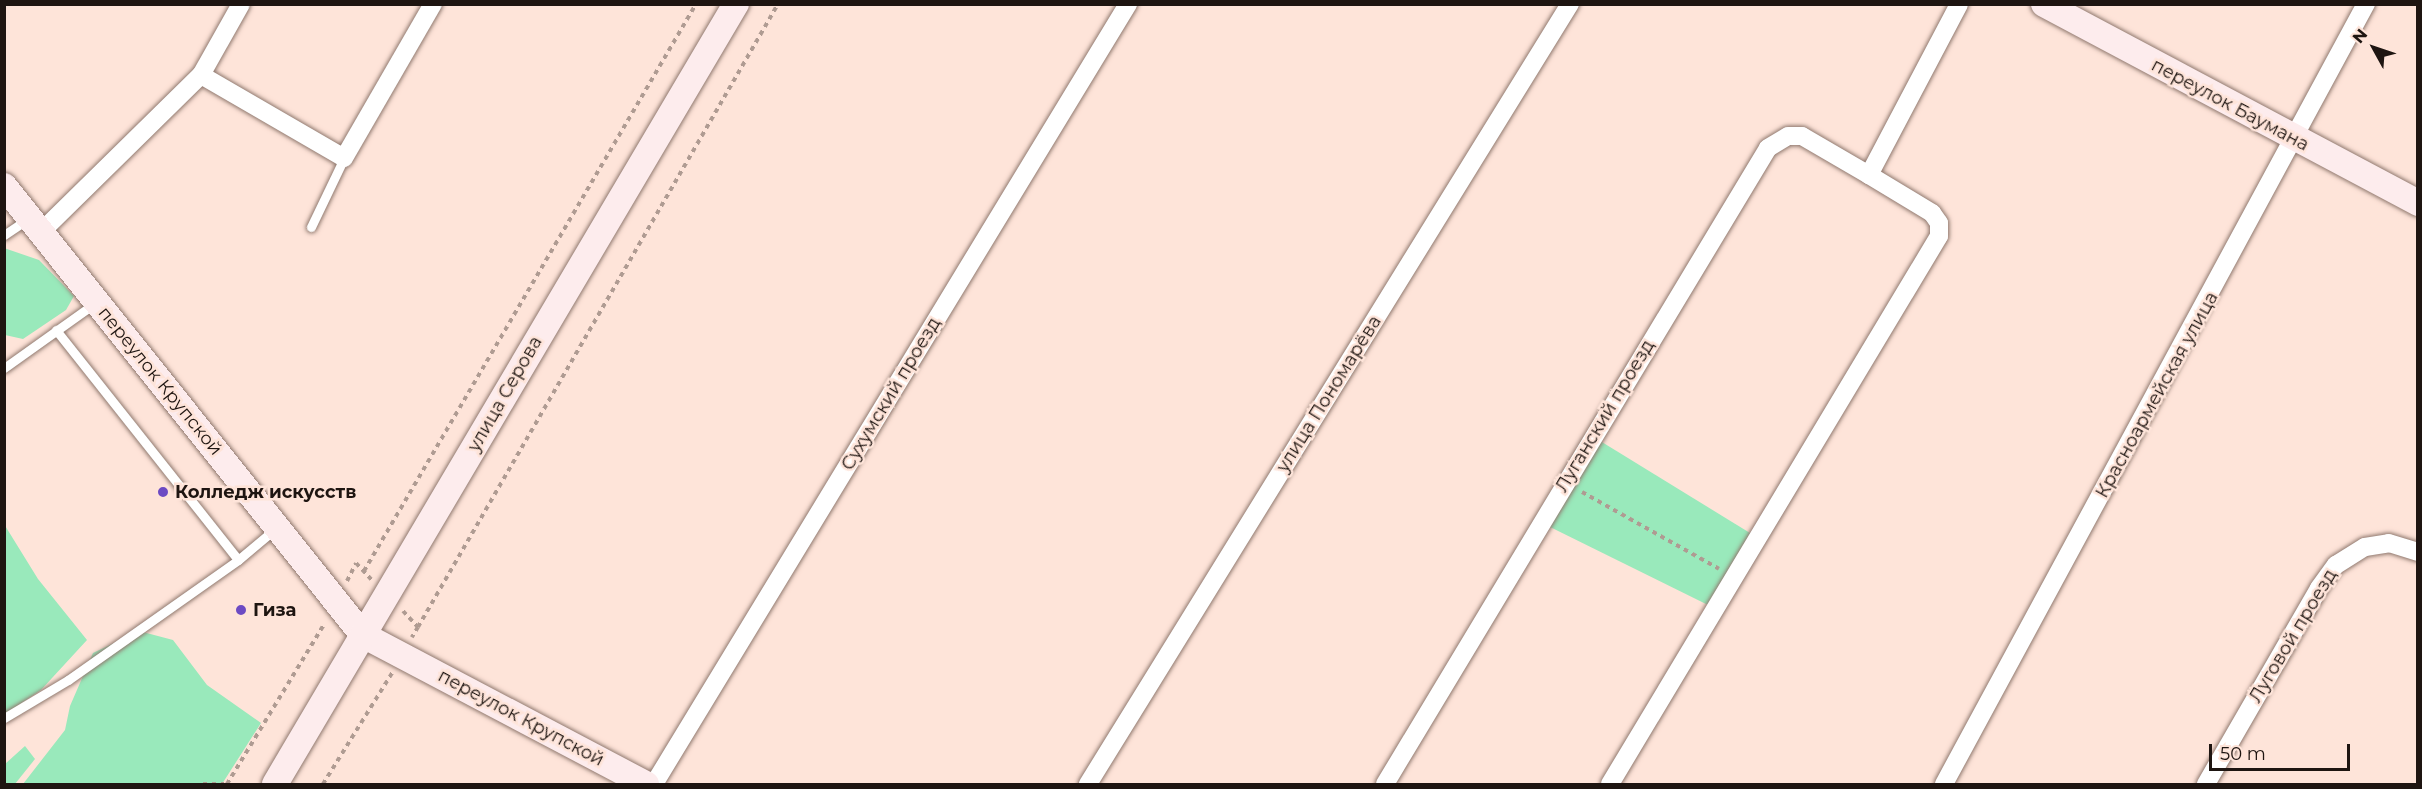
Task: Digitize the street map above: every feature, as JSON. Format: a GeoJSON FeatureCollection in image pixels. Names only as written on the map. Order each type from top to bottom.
{"type":"FeatureCollection","features":[{"type":"Feature","properties":{"kind":"street"},"geometry":{"type":"LineString","coordinates":[[35,225],[201,75],[241,4]]}},
{"type":"Feature","properties":{"kind":"street"},"geometry":{"type":"LineString","coordinates":[[201,75],[344,158],[433,4]]}},
{"type":"Feature","properties":{"kind":"street","name":"улица Серова"},"geometry":{"type":"LineString","coordinates":[[274,784],[736,4]]}},
{"type":"Feature","properties":{"kind":"street","name":"Сухумский проезд"},"geometry":{"type":"LineString","coordinates":[[654,784],[1128,4]]}},
{"type":"Feature","properties":{"kind":"street","name":"улица Пономарёва"},"geometry":{"type":"LineString","coordinates":[[1088,784],[1570,4]]}},
{"type":"Feature","properties":{"kind":"street"},"geometry":{"type":"LineString","coordinates":[[1869,175],[1959,4]]}},
{"type":"Feature","properties":{"kind":"street","name":"переулок Баумана"},"geometry":{"type":"LineString","coordinates":[[2044,4],[2296,141],[2418,203]]}},
{"type":"Feature","properties":{"kind":"street","name":"Красноармейская улица"},"geometry":{"type":"LineString","coordinates":[[1944,784],[2296,141],[2366,4]]}},
{"type":"Feature","properties":{"kind":"street","name":"Луганский проезд"},"geometry":{"type":"LineString","coordinates":[[1385,784],[1768,148],[1788,136],[1802,136],[1932,213],[1939,223],[1939,236],[1610,784]]}},
{"type":"Feature","properties":{"kind":"street","name":"переулок Крупской"},"geometry":{"type":"LineString","coordinates":[[4,186],[363,635],[646,784]]}},
{"type":"Feature","properties":{"kind":"street","name":"Луговой проезд"},"geometry":{"type":"LineString","coordinates":[[2206,784],[2319,588],[2336,565],[2365,547],[2390,543],[2418,552]]}},
{"type":"Feature","properties":{"kind":"lane"},"geometry":{"type":"LineString","coordinates":[[311,227],[344,158]]}},
{"type":"Feature","properties":{"kind":"lane"},"geometry":{"type":"LineString","coordinates":[[4,235],[35,225]]}},
{"type":"Feature","properties":{"kind":"lane"},"geometry":{"type":"LineString","coordinates":[[4,368],[97,302]]}},
{"type":"Feature","properties":{"kind":"lane"},"geometry":{"type":"LineString","coordinates":[[56,330],[238,560]]}},
{"type":"Feature","properties":{"kind":"lane"},"geometry":{"type":"LineString","coordinates":[[4,718],[68,680],[238,560],[276,527]]}},
{"type":"Feature","properties":{"kind":"path"},"geometry":{"type":"LineString","coordinates":[[364,571],[696,4]]}},
{"type":"Feature","properties":{"kind":"path"},"geometry":{"type":"LineString","coordinates":[[418,627],[778,4]]}},
{"type":"Feature","properties":{"kind":"path"},"geometry":{"type":"LineString","coordinates":[[1565,482],[1734,578]]}},
{"type":"Feature","properties":{"kind":"path"},"geometry":{"type":"LineString","coordinates":[[203,784],[224,784]]}},
{"type":"Feature","properties":{"kind":"green space"},"geometry":{"type":"Polygon","coordinates":[[[4,248],[39,260],[74,296],[66,310],[23,339],[5,335],[4,248]]]}},
{"type":"Feature","properties":{"kind":"green space"},"geometry":{"type":"Polygon","coordinates":[[[1597,439],[1750,533],[1708,605],[1546,525],[1597,439]]]}},
{"type":"Feature","properties":{"kind":"green space"},"geometry":{"type":"Polygon","coordinates":[[[4,524],[38,579],[87,640],[41,690],[5,714],[4,524]]]}},
{"type":"Feature","properties":{"kind":"green space"},"geometry":{"type":"Polygon","coordinates":[[[139,631],[173,640],[207,685],[261,723],[222,784],[23,784],[65,730],[70,706],[93,653],[139,631]]]}},
{"type":"Feature","properties":{"kind":"green space"},"geometry":{"type":"Polygon","coordinates":[[[25,746],[35,759],[15,784],[5,784],[5,764],[25,746]]]}},
{"type":"Feature","properties":{"kind":"place","name":"Колледж искусств"},"geometry":{"type":"Point","coordinates":[163,492]}},
{"type":"Feature","properties":{"kind":"place","name":"Гиза"},"geometry":{"type":"Point","coordinates":[241,610]}}]}
